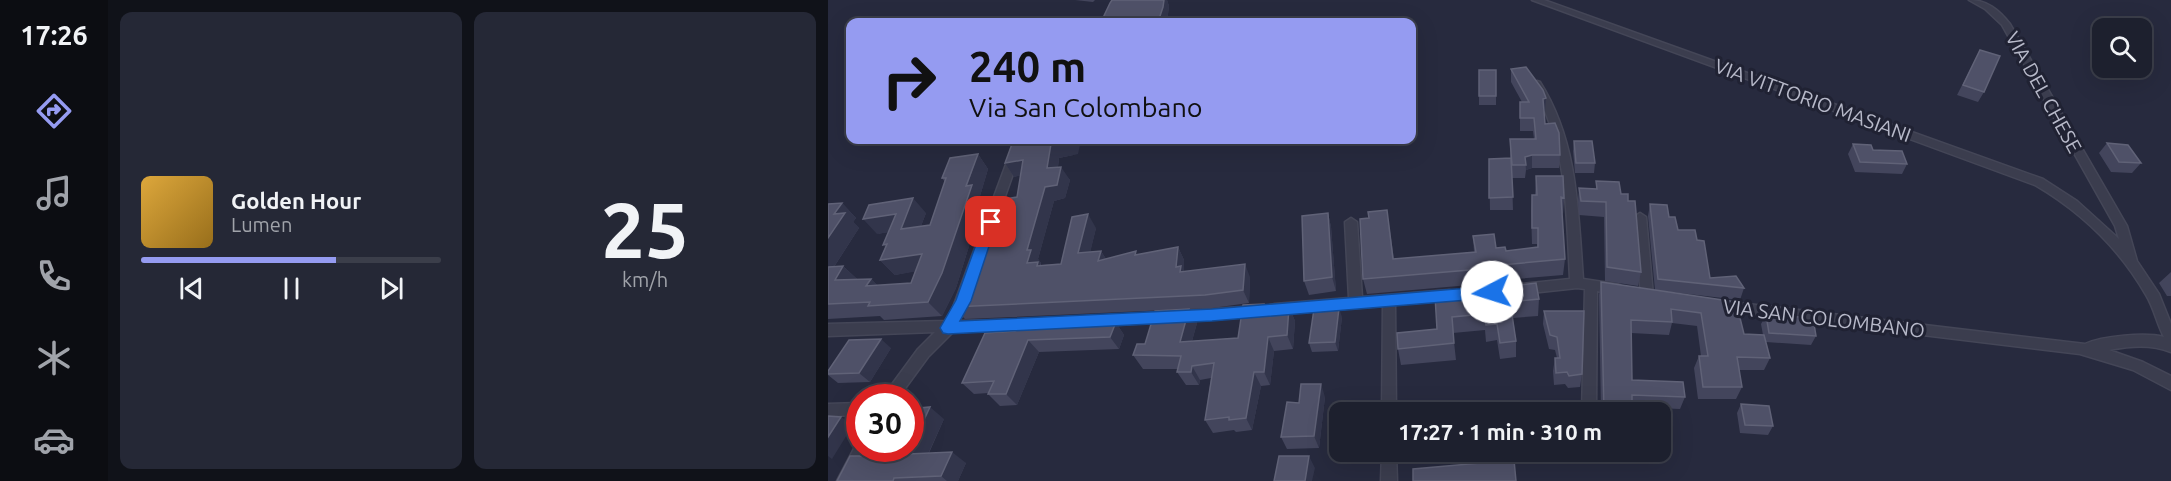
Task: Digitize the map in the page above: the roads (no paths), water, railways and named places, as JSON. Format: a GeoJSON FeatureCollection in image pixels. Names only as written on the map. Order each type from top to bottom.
{"type":"FeatureCollection","features":[{"type":"Feature","properties":{"kind":"street","name":"VIA VITTORIO MASIANI"},"geometry":{"type":"LineString","coordinates":[[1536,0],[2010,170],[2058,193],[2085,212]]}},
{"type":"Feature","properties":{"kind":"street","name":"VIA DEL CHESE"},"geometry":{"type":"LineString","coordinates":[[1973,0],[1988,7],[2006,24],[2121,225],[2131,262]]}},
{"type":"Feature","properties":{"kind":"street"},"geometry":{"type":"LineString","coordinates":[[1532,76],[1549,102],[1565,146],[1584,284],[1588,402]]}},
{"type":"Feature","properties":{"kind":"street"},"geometry":{"type":"LineString","coordinates":[[900,384],[923,353],[948,328],[963,301],[1019,144]]}},
{"type":"Feature","properties":{"kind":"street"},"geometry":{"type":"LineString","coordinates":[[2085,212],[2096,208],[2103,196]]}},
{"type":"Feature","properties":{"kind":"street","name":"VIA DEL CHESE"},"geometry":{"type":"LineString","coordinates":[[2085,212],[2131,262],[2165,319],[2168,333],[2153,333],[2144,340]]}},
{"type":"Feature","properties":{"kind":"street"},"geometry":{"type":"LineString","coordinates":[[1503,291],[1584,284],[1642,294],[1640,217]]}},
{"type":"Feature","properties":{"kind":"street"},"geometry":{"type":"LineString","coordinates":[[1351,222],[1356,303]]}},
{"type":"Feature","properties":{"kind":"street"},"geometry":{"type":"LineString","coordinates":[[2099,225],[2121,225]]}},
{"type":"Feature","properties":{"kind":"street"},"geometry":{"type":"LineString","coordinates":[[1081,321],[1212,315],[1458,295]]}},
{"type":"Feature","properties":{"kind":"street"},"geometry":{"type":"LineString","coordinates":[[1389,300],[1389,402]]}},
{"type":"Feature","properties":{"kind":"street","name":"VIA SAN COLOMBANO"},"geometry":{"type":"LineString","coordinates":[[1710,305],[2080,348],[2120,358],[2161,375]]}},
{"type":"Feature","properties":{"kind":"street"},"geometry":{"type":"LineString","coordinates":[[828,330],[930,326],[948,328],[1046,323]]}},
{"type":"Feature","properties":{"kind":"street","name":"VIA SAN COLOMBANO"},"geometry":{"type":"LineString","coordinates":[[2080,348],[2144,340],[2161,341],[2171,345]]}},
{"type":"Feature","properties":{"kind":"street","name":"VIA SAN COLOMBANO"},"geometry":{"type":"LineString","coordinates":[[2144,340],[2137,346],[2138,354],[2171,384]]}},
{"type":"Feature","properties":{"kind":"street"},"geometry":{"type":"LineString","coordinates":[[828,410],[846,409]]}},
{"type":"Feature","properties":{"kind":"street"},"geometry":{"type":"LineString","coordinates":[[845,481],[855,462]]}},
{"type":"Feature","properties":{"kind":"street"},"geometry":{"type":"LineString","coordinates":[[1389,462],[1389,481]]}}]}
